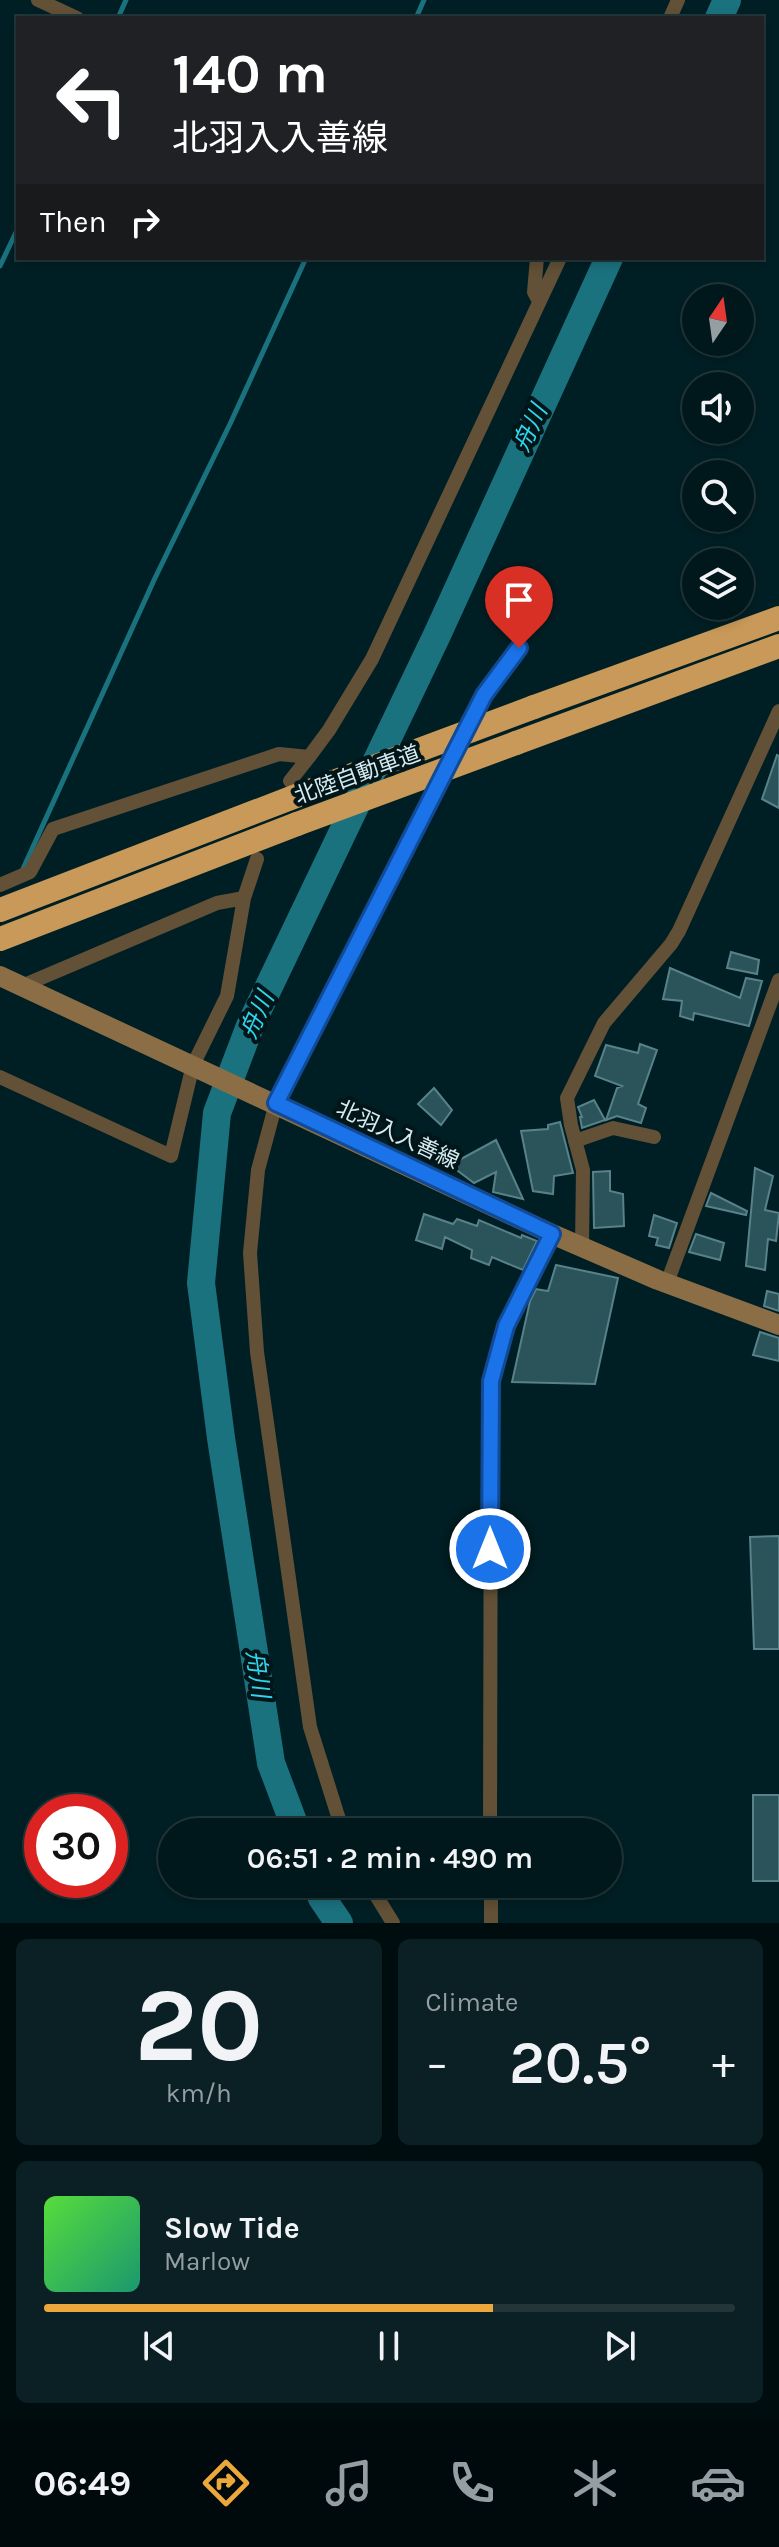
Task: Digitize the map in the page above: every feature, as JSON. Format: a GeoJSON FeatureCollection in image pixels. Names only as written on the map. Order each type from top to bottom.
{"type":"FeatureCollection","features":[{"type":"Feature","properties":{"kind":"highway","name":"北陸自動車道"},"geometry":{"type":"LineString","coordinates":[[0,910],[297,787],[534,707],[779,618]]}},
{"type":"Feature","properties":{"kind":"highway","name":"北陸自動車道"},"geometry":{"type":"LineString","coordinates":[[0,939],[297,824],[779,646]]}},
{"type":"Feature","properties":{"kind":"main road","name":"北羽入入善線"},"geometry":{"type":"LineString","coordinates":[[0,976],[552,1234],[667,1283],[779,1325]]}},
{"type":"Feature","properties":{"kind":"street"},"geometry":{"type":"LineString","coordinates":[[38,0],[73,16]]}},
{"type":"Feature","properties":{"kind":"street"},"geometry":{"type":"LineString","coordinates":[[537,260],[534,292],[539,301]]}},
{"type":"Feature","properties":{"kind":"street"},"geometry":{"type":"LineString","coordinates":[[297,787],[309,757],[372,659],[559,260]]}},
{"type":"Feature","properties":{"kind":"street"},"geometry":{"type":"LineString","coordinates":[[338,1818],[310,1727],[257,1352],[250,1253],[258,1170],[276,1103],[484,695],[519,648]]}},
{"type":"Feature","properties":{"kind":"street"},"geometry":{"type":"LineString","coordinates":[[582,1245],[583,1170],[567,1098],[604,1023],[679,931],[779,711]]}},
{"type":"Feature","properties":{"kind":"street"},"geometry":{"type":"LineString","coordinates":[[0,885],[30,872],[53,829],[279,754],[309,757]]}},
{"type":"Feature","properties":{"kind":"street"},"geometry":{"type":"LineString","coordinates":[[0,1077],[171,1156],[197,1067],[227,996],[244,898],[257,859]]}},
{"type":"Feature","properties":{"kind":"street"},"geometry":{"type":"LineString","coordinates":[[22,986],[217,903],[244,898]]}},
{"type":"Feature","properties":{"kind":"street"},"geometry":{"type":"LineString","coordinates":[[667,1283],[779,980]]}},
{"type":"Feature","properties":{"kind":"street"},"geometry":{"type":"LineString","coordinates":[[575,1141],[613,1128],[654,1137]]}},
{"type":"Feature","properties":{"kind":"street"},"geometry":{"type":"LineString","coordinates":[[490,1818],[491,1381],[506,1326],[552,1234]]}},
{"type":"Feature","properties":{"kind":"street"},"geometry":{"type":"LineString","coordinates":[[378,1898],[393,1923]]}},
{"type":"Feature","properties":{"kind":"street"},"geometry":{"type":"LineString","coordinates":[[491,1898],[491,1923]]}},
{"type":"Feature","properties":{"kind":"building"},"geometry":{"type":"Polygon","coordinates":[[[779,756],[779,808],[762,799],[779,756]]]}},
{"type":"Feature","properties":{"kind":"building"},"geometry":{"type":"Polygon","coordinates":[[[731,952],[759,960],[757,974],[727,968],[731,952]]]}},
{"type":"Feature","properties":{"kind":"building"},"geometry":{"type":"Polygon","coordinates":[[[670,968],[740,998],[746,978],[762,981],[749,1026],[694,1013],[693,1020],[680,1016],[682,1001],[663,999],[670,968]]]}},
{"type":"Feature","properties":{"kind":"building"},"geometry":{"type":"Polygon","coordinates":[[[640,1044],[657,1050],[638,1104],[646,1108],[641,1123],[617,1116],[606,1120],[617,1088],[622,1086],[595,1076],[606,1045],[638,1053],[640,1044]]]}},
{"type":"Feature","properties":{"kind":"building"},"geometry":{"type":"Polygon","coordinates":[[[434,1088],[452,1110],[441,1125],[418,1104],[434,1088]]]}},
{"type":"Feature","properties":{"kind":"building"},"geometry":{"type":"Polygon","coordinates":[[[594,1100],[605,1120],[582,1128],[578,1107],[594,1100]]]}},
{"type":"Feature","properties":{"kind":"building"},"geometry":{"type":"Polygon","coordinates":[[[560,1122],[573,1173],[554,1176],[553,1194],[533,1191],[521,1131],[548,1129],[548,1125],[560,1122]]]}},
{"type":"Feature","properties":{"kind":"building"},"geometry":{"type":"Polygon","coordinates":[[[496,1140],[523,1199],[493,1192],[496,1172],[474,1183],[450,1165],[496,1140]]]}},
{"type":"Feature","properties":{"kind":"building"},"geometry":{"type":"Polygon","coordinates":[[[755,1168],[773,1176],[765,1210],[779,1213],[776,1241],[768,1239],[765,1270],[746,1266],[755,1168]]]}},
{"type":"Feature","properties":{"kind":"building"},"geometry":{"type":"Polygon","coordinates":[[[610,1171],[610,1191],[623,1194],[624,1226],[594,1228],[593,1172],[610,1171]]]}},
{"type":"Feature","properties":{"kind":"building"},"geometry":{"type":"Polygon","coordinates":[[[711,1193],[747,1211],[746,1215],[706,1206],[711,1193]]]}},
{"type":"Feature","properties":{"kind":"building"},"geometry":{"type":"Polygon","coordinates":[[[424,1214],[453,1224],[457,1219],[477,1226],[479,1220],[521,1238],[522,1235],[537,1241],[523,1270],[492,1257],[489,1265],[471,1258],[472,1250],[445,1237],[442,1249],[416,1240],[424,1214]]]}},
{"type":"Feature","properties":{"kind":"building"},"geometry":{"type":"Polygon","coordinates":[[[654,1215],[677,1223],[669,1248],[656,1245],[658,1238],[649,1236],[654,1215]]]}},
{"type":"Feature","properties":{"kind":"building"},"geometry":{"type":"Polygon","coordinates":[[[696,1234],[724,1243],[720,1260],[689,1252],[696,1234]]]}},
{"type":"Feature","properties":{"kind":"building"},"geometry":{"type":"Polygon","coordinates":[[[556,1265],[618,1278],[595,1384],[512,1382],[530,1301],[536,1289],[548,1291],[556,1265]]]}},
{"type":"Feature","properties":{"kind":"building"},"geometry":{"type":"Polygon","coordinates":[[[767,1291],[779,1294],[779,1311],[764,1306],[767,1291]]]}},
{"type":"Feature","properties":{"kind":"building"},"geometry":{"type":"Polygon","coordinates":[[[760,1332],[779,1338],[779,1361],[753,1355],[760,1332]]]}},
{"type":"Feature","properties":{"kind":"building"},"geometry":{"type":"Polygon","coordinates":[[[779,1536],[779,1649],[754,1649],[750,1537],[779,1536]]]}},
{"type":"Feature","properties":{"kind":"building"},"geometry":{"type":"Polygon","coordinates":[[[753,1795],[779,1795],[779,1881],[753,1881],[753,1795]]]}},
{"type":"Feature","properties":{"kind":"waterway"},"geometry":{"type":"LineString","coordinates":[[119,16],[126,0]]}},
{"type":"Feature","properties":{"kind":"waterway"},"geometry":{"type":"LineString","coordinates":[[417,16],[424,0]]}},
{"type":"Feature","properties":{"kind":"waterway","name":"舟川"},"geometry":{"type":"LineString","coordinates":[[720,16],[727,0]]}},
{"type":"Feature","properties":{"kind":"waterway"},"geometry":{"type":"LineString","coordinates":[[0,266],[16,232]]}},
{"type":"Feature","properties":{"kind":"waterway"},"geometry":{"type":"LineString","coordinates":[[22,871],[155,578],[305,260]]}},
{"type":"Feature","properties":{"kind":"waterway","name":"舟川"},"geometry":{"type":"LineString","coordinates":[[292,1818],[271,1763],[221,1438],[201,1283],[217,1113],[250,1026],[437,635],[608,260]]}},
{"type":"Feature","properties":{"kind":"waterway","name":"舟川"},"geometry":{"type":"LineString","coordinates":[[322,1898],[339,1923]]}},
{"type":"Feature","properties":{"kind":"route"},"geometry":{"type":"LineString","coordinates":[[490,1549],[491,1381],[506,1326],[552,1234],[276,1103],[484,695],[519,648]]}}]}
